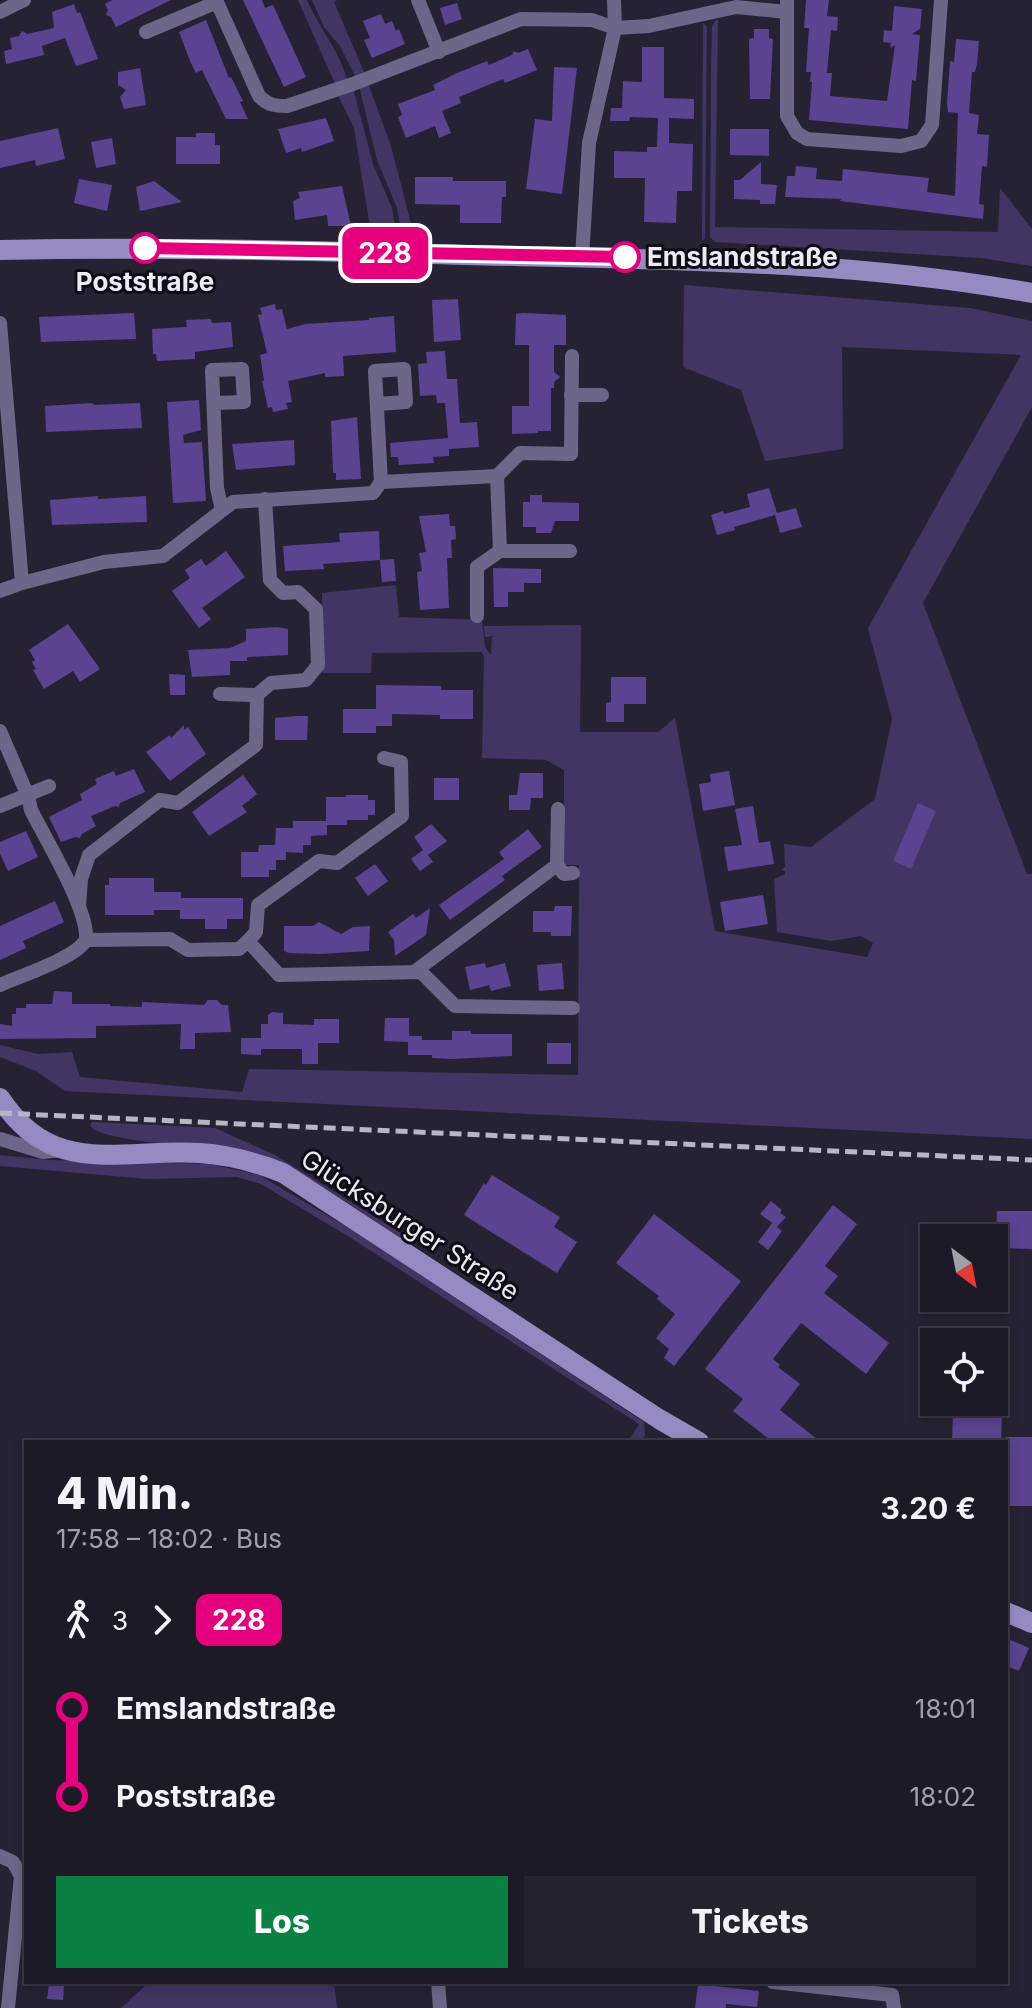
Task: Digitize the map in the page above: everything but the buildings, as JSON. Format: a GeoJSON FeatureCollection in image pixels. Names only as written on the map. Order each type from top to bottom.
{"type":"FeatureCollection","features":[{"type":"Feature","properties":{"kind":"main road"},"geometry":{"type":"LineString","coordinates":[[0,250],[168,248],[706,260],[977,283],[1032,293]]}},
{"type":"Feature","properties":{"kind":"main road"},"geometry":{"type":"LineString","coordinates":[[0,1098],[8,1113],[41,1141],[61,1150]]}},
{"type":"Feature","properties":{"kind":"main road","name":"Glücksburger Straße"},"geometry":{"type":"LineString","coordinates":[[61,1150],[86,1154],[199,1153],[257,1162],[283,1173],[696,1440]]}},
{"type":"Feature","properties":{"kind":"main road"},"geometry":{"type":"LineString","coordinates":[[1008,1613],[1032,1623]]}},
{"type":"Feature","properties":{"kind":"street"},"geometry":{"type":"LineString","coordinates":[[0,12],[24,0]]}},
{"type":"Feature","properties":{"kind":"street"},"geometry":{"type":"LineString","coordinates":[[418,0],[439,52]]}},
{"type":"Feature","properties":{"kind":"street"},"geometry":{"type":"LineString","coordinates":[[582,258],[589,143],[615,28],[614,0]]}},
{"type":"Feature","properties":{"kind":"street"},"geometry":{"type":"LineString","coordinates":[[146,32],[217,1],[259,96],[267,104],[287,106],[521,19],[592,20],[615,28],[649,26],[736,7],[787,6],[787,116],[792,128],[807,139],[901,146],[921,141],[932,125],[941,0]]}},
{"type":"Feature","properties":{"kind":"street"},"geometry":{"type":"LineString","coordinates":[[0,323],[1,369],[22,583]]}},
{"type":"Feature","properties":{"kind":"street"},"geometry":{"type":"LineString","coordinates":[[381,482],[497,476],[520,453],[571,454],[572,356]]}},
{"type":"Feature","properties":{"kind":"street"},"geometry":{"type":"LineString","coordinates":[[571,395],[602,395]]}},
{"type":"Feature","properties":{"kind":"street"},"geometry":{"type":"LineString","coordinates":[[214,403],[217,488],[222,510]]}},
{"type":"Feature","properties":{"kind":"street"},"geometry":{"type":"LineString","coordinates":[[0,591],[104,562],[163,556],[233,502],[373,493],[381,482],[378,404]]}},
{"type":"Feature","properties":{"kind":"street"},"geometry":{"type":"LineString","coordinates":[[497,476],[500,551]]}},
{"type":"Feature","properties":{"kind":"street"},"geometry":{"type":"LineString","coordinates":[[220,694],[257,695],[271,683],[306,680],[318,665],[316,609],[298,592],[283,593],[270,580],[265,499]]}},
{"type":"Feature","properties":{"kind":"street"},"geometry":{"type":"LineString","coordinates":[[477,616],[477,567],[500,551],[570,551]]}},
{"type":"Feature","properties":{"kind":"street"},"geometry":{"type":"LineString","coordinates":[[79,906],[81,879],[89,855],[160,800],[178,803],[256,745],[257,695]]}},
{"type":"Feature","properties":{"kind":"street"},"geometry":{"type":"LineString","coordinates":[[0,731],[31,810],[79,906],[87,931],[83,946],[0,985]]}},
{"type":"Feature","properties":{"kind":"street"},"geometry":{"type":"LineString","coordinates":[[86,940],[170,939],[188,950],[239,949],[256,932],[258,905],[319,861],[337,863],[402,816],[401,762],[384,758]]}},
{"type":"Feature","properties":{"kind":"street"},"geometry":{"type":"LineString","coordinates":[[0,806],[49,786]]}},
{"type":"Feature","properties":{"kind":"street"},"geometry":{"type":"LineString","coordinates":[[558,809],[557,865],[564,874],[573,873]]}},
{"type":"Feature","properties":{"kind":"street"},"geometry":{"type":"LineString","coordinates":[[414,972],[557,865]]}},
{"type":"Feature","properties":{"kind":"street"},"geometry":{"type":"LineString","coordinates":[[248,941],[279,975],[421,972],[455,1006],[573,1008]]}},
{"type":"Feature","properties":{"kind":"street"},"geometry":{"type":"LineString","coordinates":[[0,1139],[43,1152],[61,1150]]}},
{"type":"Feature","properties":{"kind":"street"},"geometry":{"type":"LineString","coordinates":[[0,1856],[13,1862],[21,1876],[8,2008]]}},
{"type":"Feature","properties":{"kind":"street"},"geometry":{"type":"LineString","coordinates":[[438,1984],[440,2008]]}},
{"type":"Feature","properties":{"kind":"street"},"geometry":{"type":"LineString","coordinates":[[791,1984],[892,1995],[894,2008]]}},
{"type":"Feature","properties":{"kind":"shaded area"},"geometry":{"type":"Polygon","coordinates":[[[298,0],[307,0],[347,80],[335,84],[298,0]]]}},
{"type":"Feature","properties":{"kind":"shaded area"},"geometry":{"type":"Polygon","coordinates":[[[312,0],[337,0],[334,2],[365,74],[356,78],[340,46],[324,27],[312,0]]]}},
{"type":"Feature","properties":{"kind":"shaded area"},"geometry":{"type":"Polygon","coordinates":[[[716,20],[715,227],[998,232],[1000,188],[1032,229],[1032,266],[981,258],[715,242],[710,237],[712,26],[716,20]]]}},
{"type":"Feature","properties":{"kind":"shaded area"},"geometry":{"type":"Polygon","coordinates":[[[703,23],[707,27],[705,238],[702,241],[703,23]]]}},
{"type":"Feature","properties":{"kind":"shaded area"},"geometry":{"type":"Polygon","coordinates":[[[368,83],[391,146],[414,235],[401,233],[397,208],[377,160],[359,86],[368,83]]]}},
{"type":"Feature","properties":{"kind":"shaded area"},"geometry":{"type":"Polygon","coordinates":[[[353,88],[373,164],[392,208],[396,234],[371,233],[354,128],[337,93],[353,88]]]}},
{"type":"Feature","properties":{"kind":"shaded area"},"geometry":{"type":"Polygon","coordinates":[[[684,285],[970,308],[1032,321],[1032,407],[923,603],[1027,874],[1032,874],[1032,1139],[65,1091],[36,1071],[0,1057],[0,1045],[38,1054],[72,1052],[80,1077],[242,1092],[249,1069],[578,1075],[579,865],[564,865],[564,770],[546,760],[482,758],[484,656],[481,652],[372,653],[371,673],[322,673],[322,593],[396,585],[399,617],[482,620],[485,647],[491,655],[492,637],[495,636],[485,637],[484,626],[581,625],[580,732],[658,732],[675,718],[715,931],[867,957],[873,943],[861,936],[831,941],[777,932],[774,879],[785,874],[781,870],[785,867],[784,844],[811,847],[875,799],[892,719],[868,628],[1021,355],[842,347],[843,449],[765,461],[741,390],[683,367],[684,285]]]}},
{"type":"Feature","properties":{"kind":"shaded area"},"geometry":{"type":"Polygon","coordinates":[[[92,1122],[215,1128],[275,1155],[409,1238],[404,1240],[313,1181],[254,1152],[118,1137],[100,1132],[90,1126],[92,1122]]]}},
{"type":"Feature","properties":{"kind":"shaded area"},"geometry":{"type":"Polygon","coordinates":[[[0,1155],[49,1160],[210,1164],[259,1175],[352,1230],[644,1422],[645,1435],[642,1440],[629,1440],[639,1424],[351,1238],[261,1184],[237,1177],[148,1179],[0,1166],[0,1155]]]}},
{"type":"Feature","properties":{"kind":"shaded area"},"geometry":{"type":"Polygon","coordinates":[[[147,1984],[334,1984],[337,2008],[121,2008],[147,1984]]]}},
{"type":"Feature","properties":{"kind":"railway"},"geometry":{"type":"LineString","coordinates":[[0,1113],[1032,1160]]}},
{"type":"Feature","properties":{"kind":"bus line","name":"228"},"geometry":{"type":"LineString","coordinates":[[145,248],[625,257]]}},
{"type":"Feature","properties":{"kind":"place","name":"Poststraße"},"geometry":{"type":"Point","coordinates":[145,248]}},
{"type":"Feature","properties":{"kind":"place","name":"Emslandstraße"},"geometry":{"type":"Point","coordinates":[625,257]}}]}
